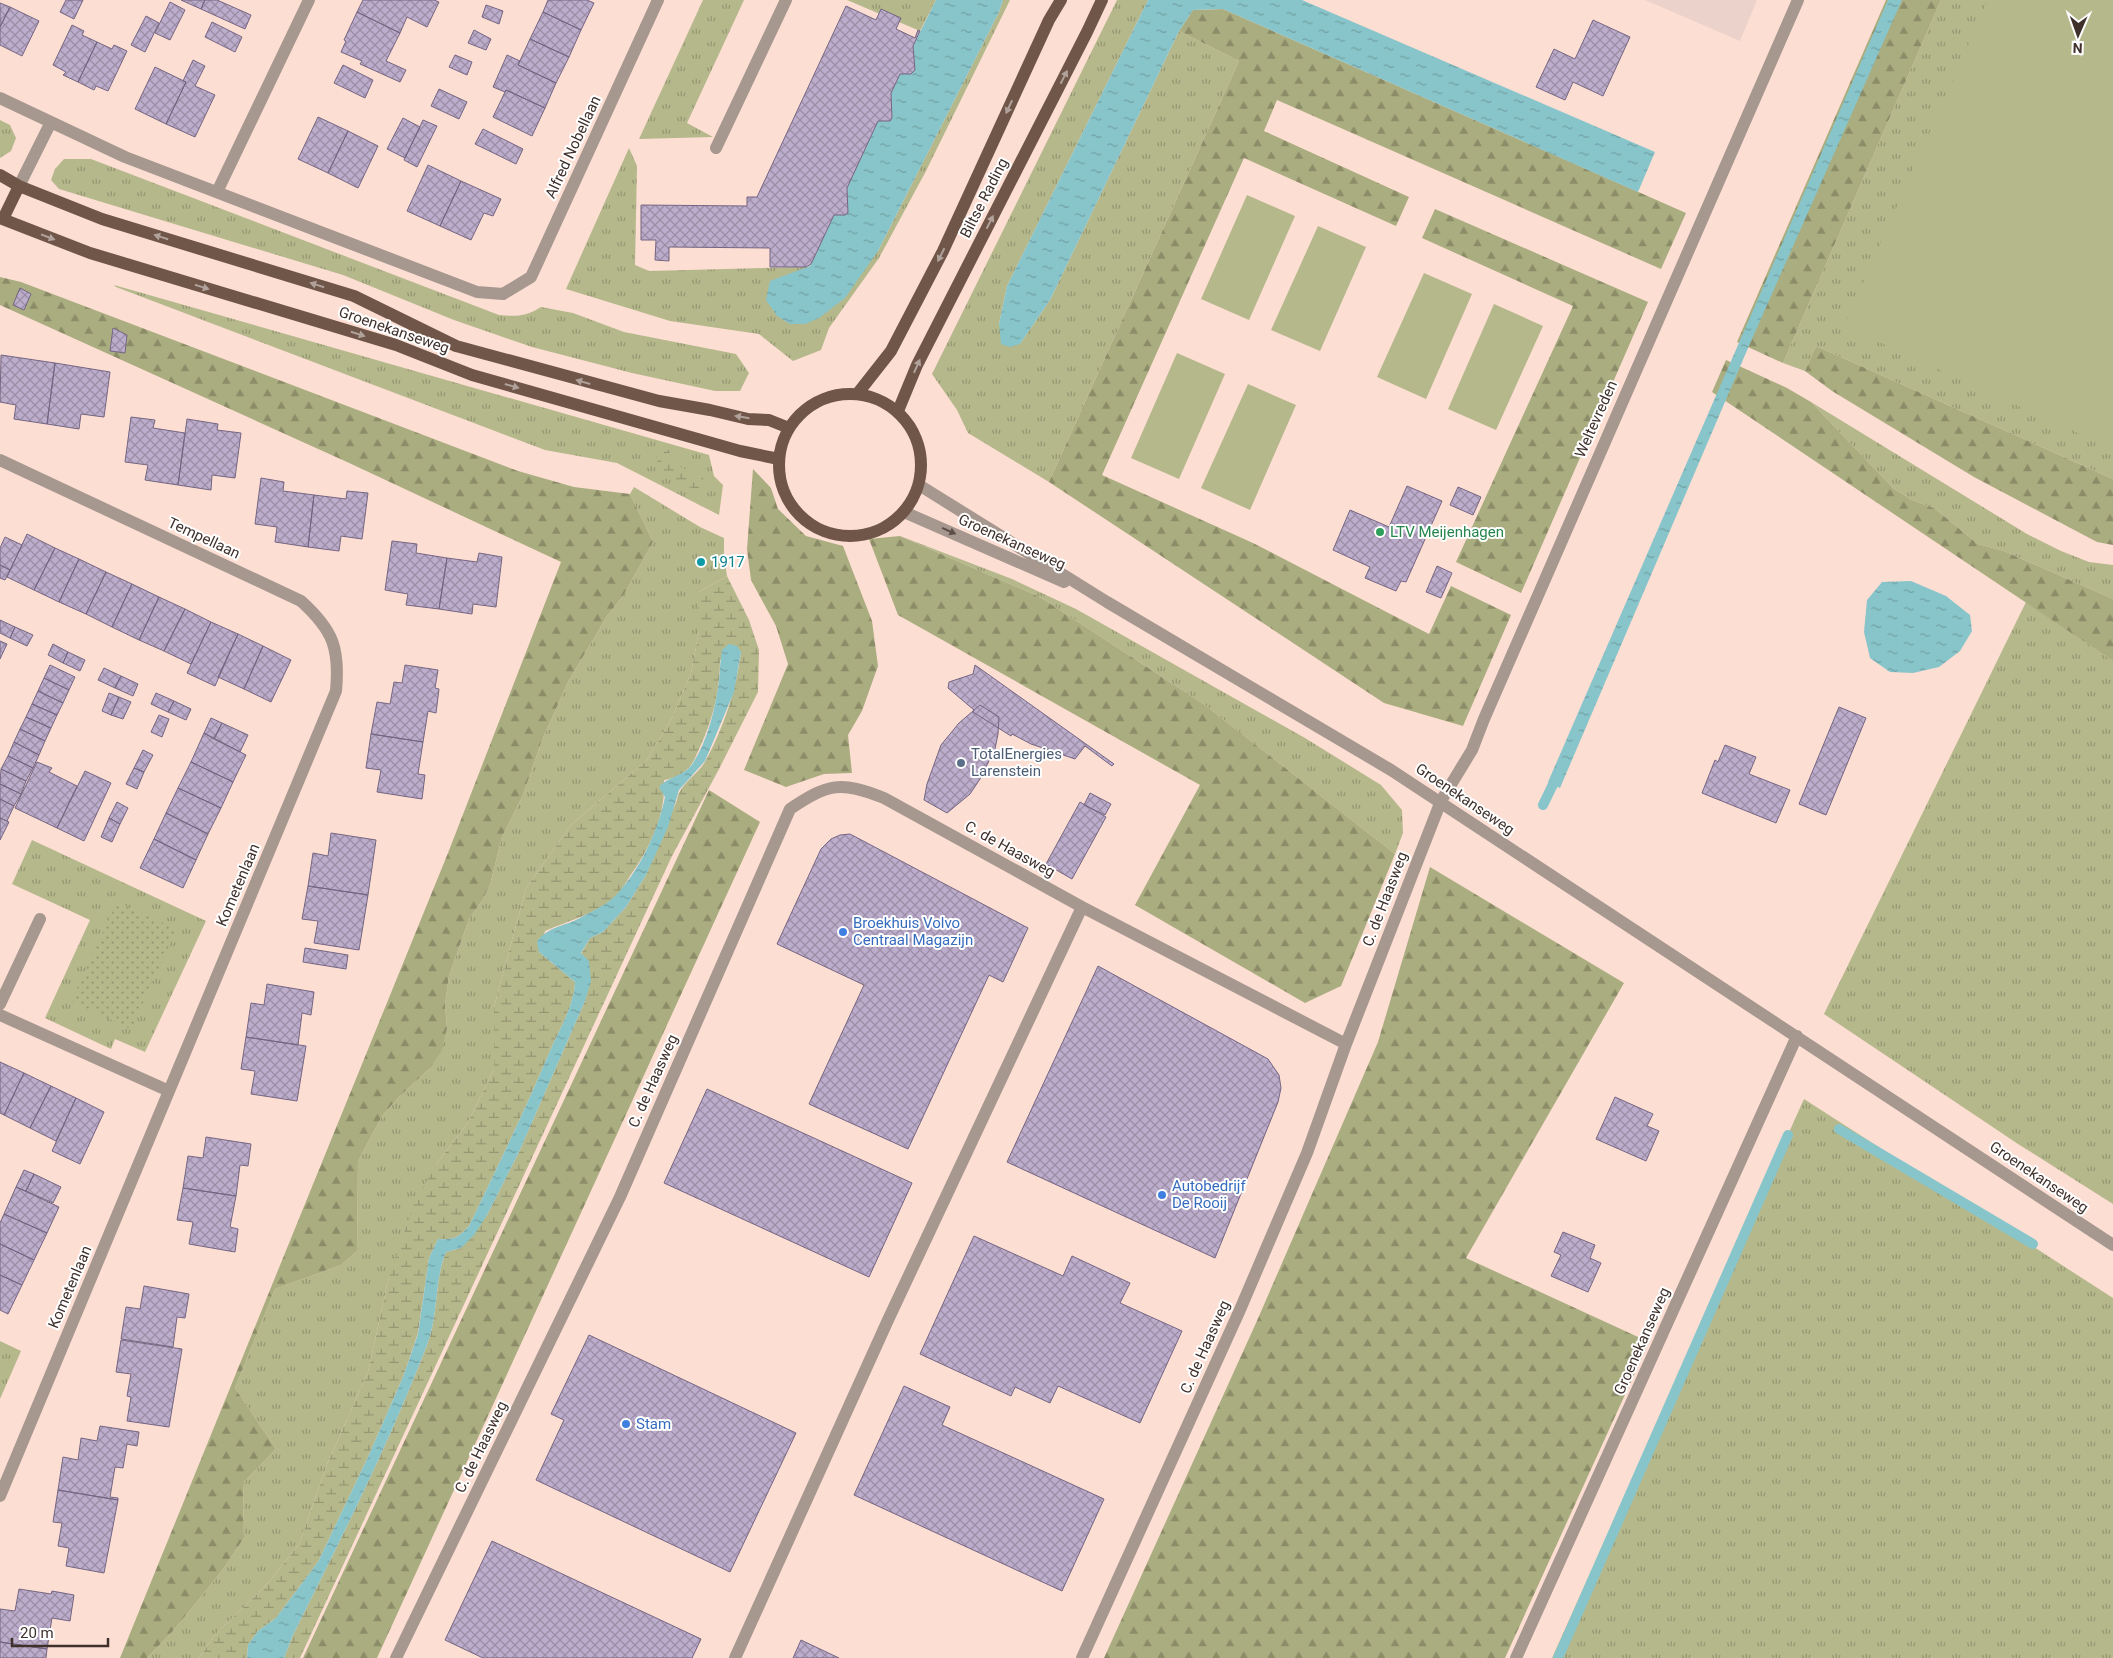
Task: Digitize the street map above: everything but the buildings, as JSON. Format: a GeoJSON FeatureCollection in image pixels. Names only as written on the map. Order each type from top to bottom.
{"type":"FeatureCollection","features":[{"type":"Feature","properties":{"kind":"main road","name":"Biltse Rading"},"geometry":{"type":"LineString","coordinates":[[858,393],[891,351],[943,251],[1049,20],[1061,0]]}},
{"type":"Feature","properties":{"kind":"main road","name":"Biltse Rading"},"geometry":{"type":"LineString","coordinates":[[898,412],[917,365],[1102,0]]}},
{"type":"Feature","properties":{"kind":"main road","name":"Groenekanseweg"},"geometry":{"type":"LineString","coordinates":[[0,175],[19,186],[102,219],[354,296],[456,346],[658,402],[710,410],[748,419],[769,420],[789,428]]}},
{"type":"Feature","properties":{"kind":"main road","name":"Groenekanseweg"},"geometry":{"type":"LineString","coordinates":[[19,186],[1,220],[90,253],[396,345],[472,374],[740,451],[779,459]]}},
{"type":"Feature","properties":{"kind":"main road"},"geometry":{"type":"LineString","coordinates":[[858,393],[879,400],[898,412],[911,427],[919,445],[922,465],[919,485],[904,512],[888,525],[869,534],[848,536],[826,532],[806,521],[790,503],[781,482],[779,459],[782,443],[789,428],[807,408],[831,396],[858,393]]}},
{"type":"Feature","properties":{"kind":"street"},"geometry":{"type":"LineString","coordinates":[[0,98],[124,157],[217,192],[309,0]]}},
{"type":"Feature","properties":{"kind":"street","name":"Alfred Nobellaan"},"geometry":{"type":"LineString","coordinates":[[217,192],[477,292],[503,294],[532,277],[658,0]]}},
{"type":"Feature","properties":{"kind":"street"},"geometry":{"type":"LineString","coordinates":[[716,148],[786,0]]}},
{"type":"Feature","properties":{"kind":"street","name":"Weltevreden"},"geometry":{"type":"LineString","coordinates":[[1421,849],[1441,801],[1472,750],[1798,0]]}},
{"type":"Feature","properties":{"kind":"street","name":"Groenekanseweg"},"geometry":{"type":"LineString","coordinates":[[19,186],[51,122]]}},
{"type":"Feature","properties":{"kind":"street","name":"Tempellaan"},"geometry":{"type":"LineString","coordinates":[[0,460],[301,601],[321,619],[332,640],[338,668],[336,691]]}},
{"type":"Feature","properties":{"kind":"street","name":"Groenekanseweg"},"geometry":{"type":"LineString","coordinates":[[919,485],[1107,602],[1441,801],[1484,832],[2113,1245]]}},
{"type":"Feature","properties":{"kind":"street","name":"Groenekanseweg"},"geometry":{"type":"LineString","coordinates":[[904,512],[1107,602]]}},
{"type":"Feature","properties":{"kind":"street","name":"Kometenlaan"},"geometry":{"type":"LineString","coordinates":[[0,1496],[336,691]]}},
{"type":"Feature","properties":{"kind":"street","name":"C. de Haasweg"},"geometry":{"type":"LineString","coordinates":[[396,1658],[620,1197],[790,809],[814,794],[839,786],[860,789],[884,798],[1082,907],[1346,1044]]}},
{"type":"Feature","properties":{"kind":"street","name":"C. de Haasweg"},"geometry":{"type":"LineString","coordinates":[[1082,1658],[1239,1312],[1306,1153],[1421,849]]}},
{"type":"Feature","properties":{"kind":"street"},"geometry":{"type":"LineString","coordinates":[[735,1658],[896,1303],[1082,907]]}},
{"type":"Feature","properties":{"kind":"street"},"geometry":{"type":"LineString","coordinates":[[0,1004],[40,919]]}},
{"type":"Feature","properties":{"kind":"street"},"geometry":{"type":"LineString","coordinates":[[0,1015],[169,1091]]}},
{"type":"Feature","properties":{"kind":"street","name":"Groenekanseweg"},"geometry":{"type":"LineString","coordinates":[[1516,1658],[1797,1036]]}},
{"type":"Feature","properties":{"kind":"shaded area"},"geometry":{"type":"Polygon","coordinates":[[[1645,0],[1757,0],[1740,41],[1645,0]]]}},
{"type":"Feature","properties":{"kind":"green space"},"geometry":{"type":"Polygon","coordinates":[[[703,0],[744,0],[687,123],[713,137],[639,139],[703,0]]]}},
{"type":"Feature","properties":{"kind":"green space"},"geometry":{"type":"Polygon","coordinates":[[[847,0],[936,0],[920,31],[847,0]]]}},
{"type":"Feature","properties":{"kind":"green space"},"geometry":{"type":"Polygon","coordinates":[[[1003,0],[1010,0],[926,171],[879,258],[829,328],[821,350],[793,361],[759,334],[670,321],[566,289],[629,148],[637,166],[635,265],[649,271],[806,267],[878,251],[999,12],[1003,0]]]}},
{"type":"Feature","properties":{"kind":"green space"},"geometry":{"type":"Polygon","coordinates":[[[1117,0],[1148,0],[1007,286],[999,324],[1020,344],[1050,300],[1179,31],[1239,61],[1049,482],[968,433],[957,410],[932,374],[1117,0]]]}},
{"type":"Feature","properties":{"kind":"green space"},"geometry":{"type":"Polygon","coordinates":[[[1886,0],[1941,0],[1783,363],[1737,342],[1886,0]]]}},
{"type":"Feature","properties":{"kind":"green space"},"geometry":{"type":"Polygon","coordinates":[[[1941,0],[2113,0],[2113,479],[1816,346],[1805,371],[1783,363],[1941,0]]]}},
{"type":"Feature","properties":{"kind":"green space"},"geometry":{"type":"Polygon","coordinates":[[[1988,0],[2113,0],[2113,449],[1844,326],[1988,0]]]}},
{"type":"Feature","properties":{"kind":"green space"},"geometry":{"type":"Polygon","coordinates":[[[1223,9],[1686,213],[1661,269],[1277,100],[1264,131],[1409,197],[1396,226],[1244,158],[1102,475],[1253,543],[1429,634],[1451,586],[1511,615],[1463,726],[1384,703],[1049,482],[1239,61],[1179,31],[1193,10],[1223,9]]]}},
{"type":"Feature","properties":{"kind":"green space"},"geometry":{"type":"Polygon","coordinates":[[[0,120],[10,125],[16,138],[11,151],[0,158],[0,120]]]}},
{"type":"Feature","properties":{"kind":"green space"},"geometry":{"type":"Polygon","coordinates":[[[64,159],[91,159],[499,315],[521,315],[541,307],[573,313],[624,332],[736,354],[749,373],[740,391],[715,391],[632,373],[532,347],[454,320],[343,275],[59,189],[51,180],[55,169],[64,159]]]}},
{"type":"Feature","properties":{"kind":"green space"},"geometry":{"type":"Polygon","coordinates":[[[1247,195],[1295,216],[1249,320],[1201,299],[1247,195]]]}},
{"type":"Feature","properties":{"kind":"green space"},"geometry":{"type":"Polygon","coordinates":[[[1435,209],[1648,302],[1521,593],[1456,562],[1573,306],[1422,238],[1435,209]]]}},
{"type":"Feature","properties":{"kind":"green space"},"geometry":{"type":"Polygon","coordinates":[[[1318,226],[1366,247],[1320,351],[1271,330],[1318,226]]]}},
{"type":"Feature","properties":{"kind":"green space"},"geometry":{"type":"Polygon","coordinates":[[[1424,273],[1472,294],[1426,399],[1377,377],[1424,273]]]}},
{"type":"Feature","properties":{"kind":"green space"},"geometry":{"type":"Polygon","coordinates":[[[0,277],[21,282],[518,471],[574,487],[630,494],[653,542],[623,596],[607,616],[568,682],[542,740],[523,795],[502,837],[490,885],[482,901],[469,919],[449,976],[445,1004],[447,1028],[442,1050],[430,1068],[382,1116],[358,1161],[357,1251],[341,1265],[275,1289],[235,1388],[276,1449],[243,1483],[244,1538],[221,1572],[173,1631],[147,1658],[120,1658],[448,853],[561,562],[347,462],[0,305],[0,277]]]}},
{"type":"Feature","properties":{"kind":"green space"},"geometry":{"type":"Polygon","coordinates":[[[114,285],[709,455],[714,476],[723,485],[719,515],[617,463],[545,450],[114,285]]]}},
{"type":"Feature","properties":{"kind":"green space"},"geometry":{"type":"Polygon","coordinates":[[[1494,304],[1543,326],[1496,430],[1448,409],[1494,304]]]}},
{"type":"Feature","properties":{"kind":"green space"},"geometry":{"type":"Polygon","coordinates":[[[1816,346],[2113,479],[2113,545],[2097,542],[1974,477],[1832,391],[1805,371],[1816,346]]]}},
{"type":"Feature","properties":{"kind":"green space"},"geometry":{"type":"Polygon","coordinates":[[[1177,353],[1225,374],[1179,479],[1131,458],[1177,353]]]}},
{"type":"Feature","properties":{"kind":"green space"},"geometry":{"type":"Polygon","coordinates":[[[1726,360],[1787,388],[1811,402],[1894,489],[1912,500],[1934,508],[1978,544],[2004,551],[2113,599],[2113,661],[1712,392],[1726,360]]]}},
{"type":"Feature","properties":{"kind":"green space"},"geometry":{"type":"Polygon","coordinates":[[[1248,384],[1296,405],[1250,510],[1201,488],[1248,384]]]}},
{"type":"Feature","properties":{"kind":"green space"},"geometry":{"type":"Polygon","coordinates":[[[1811,402],[2027,534],[2089,562],[2113,565],[2113,599],[2004,551],[1978,544],[1934,508],[1912,500],[1894,489],[1811,402]]]}},
{"type":"Feature","properties":{"kind":"green space"},"geometry":{"type":"Polygon","coordinates":[[[662,446],[669,450],[672,462],[688,471],[701,474],[707,486],[703,490],[685,486],[669,479],[659,466],[657,458],[656,447],[662,446]]]}},
{"type":"Feature","properties":{"kind":"green space"},"geometry":{"type":"Polygon","coordinates":[[[753,469],[771,488],[778,509],[806,536],[843,546],[872,621],[878,666],[862,711],[848,735],[852,773],[824,774],[786,787],[744,770],[788,664],[776,626],[751,580],[747,549],[753,469]]]}},
{"type":"Feature","properties":{"kind":"green space"},"geometry":{"type":"Polygon","coordinates":[[[634,487],[700,527],[724,538],[727,576],[699,592],[699,631],[691,673],[671,720],[646,761],[571,825],[526,888],[494,1007],[494,1069],[467,1124],[437,1163],[388,1281],[368,1372],[328,1462],[299,1544],[268,1583],[214,1636],[199,1658],[147,1658],[173,1631],[221,1572],[244,1538],[243,1483],[276,1449],[235,1388],[275,1289],[341,1265],[357,1251],[358,1161],[382,1116],[430,1068],[447,1028],[445,1004],[449,976],[469,919],[482,901],[490,885],[502,837],[523,795],[542,740],[568,682],[607,616],[623,596],[653,542],[630,494],[634,487]]]}},
{"type":"Feature","properties":{"kind":"green space"},"geometry":{"type":"Polygon","coordinates":[[[900,536],[1012,579],[1076,609],[1305,738],[1381,785],[1402,810],[1403,833],[1395,854],[1205,705],[1040,597],[900,536]]]}},
{"type":"Feature","properties":{"kind":"green space"},"geometry":{"type":"Polygon","coordinates":[[[900,536],[1040,597],[1205,705],[1395,854],[1341,986],[1305,1003],[1135,905],[1200,785],[898,615],[869,539],[900,536]]]}},
{"type":"Feature","properties":{"kind":"green space"},"geometry":{"type":"Polygon","coordinates":[[[727,576],[749,620],[759,650],[758,692],[672,856],[300,1658],[284,1658],[293,1635],[364,1491],[397,1419],[427,1345],[431,1333],[442,1263],[446,1252],[461,1248],[487,1215],[519,1152],[585,1001],[581,954],[590,938],[603,932],[626,907],[646,875],[679,794],[685,784],[703,765],[724,721],[741,652],[720,660],[717,693],[705,736],[694,761],[688,768],[679,775],[664,780],[662,806],[655,831],[644,854],[621,891],[609,902],[592,912],[545,931],[539,952],[575,982],[569,1009],[521,1117],[469,1226],[455,1237],[438,1239],[429,1258],[418,1333],[403,1377],[368,1457],[318,1562],[276,1618],[258,1631],[248,1645],[247,1658],[199,1658],[214,1636],[268,1583],[299,1544],[328,1462],[368,1372],[388,1281],[414,1203],[437,1163],[467,1124],[494,1069],[494,1007],[526,888],[571,825],[646,761],[671,720],[691,673],[699,631],[699,592],[727,576]]]}},
{"type":"Feature","properties":{"kind":"green space"},"geometry":{"type":"Polygon","coordinates":[[[2026,602],[2113,661],[2113,1204],[2018,1144],[1824,1014],[2026,602]]]}},
{"type":"Feature","properties":{"kind":"green space"},"geometry":{"type":"Polygon","coordinates":[[[709,790],[760,822],[377,1658],[303,1658],[709,790]]]}},
{"type":"Feature","properties":{"kind":"green space"},"geometry":{"type":"Polygon","coordinates":[[[32,840],[206,921],[145,1052],[115,1039],[111,1049],[45,1018],[90,920],[12,884],[32,840]]]}},
{"type":"Feature","properties":{"kind":"green space"},"geometry":{"type":"Polygon","coordinates":[[[1430,867],[1624,983],[1466,1258],[1649,1342],[1505,1658],[1104,1658],[1256,1323],[1378,1042],[1430,867]]]}},
{"type":"Feature","properties":{"kind":"green space"},"geometry":{"type":"Polygon","coordinates":[[[117,902],[177,929],[131,1029],[71,1001],[117,902]]]}},
{"type":"Feature","properties":{"kind":"green space"},"geometry":{"type":"Polygon","coordinates":[[[1804,1099],[2113,1298],[2113,1658],[1552,1658],[1804,1099]]]}},
{"type":"Feature","properties":{"kind":"green space"},"geometry":{"type":"Polygon","coordinates":[[[0,1341],[21,1351],[0,1399],[0,1341]]]}},
{"type":"Feature","properties":{"kind":"water"},"geometry":{"type":"Polygon","coordinates":[[[936,0],[1003,0],[999,12],[878,251],[845,298],[819,318],[805,324],[790,324],[777,316],[766,300],[770,281],[810,266],[834,215],[845,215],[848,213],[847,188],[878,121],[890,121],[892,118],[891,93],[900,74],[911,74],[914,71],[913,46],[936,0]]]}},
{"type":"Feature","properties":{"kind":"water"},"geometry":{"type":"Polygon","coordinates":[[[1148,0],[1302,0],[1655,152],[1638,192],[1223,9],[1193,10],[1179,31],[1050,300],[1020,344],[1010,347],[1001,344],[999,324],[1007,286],[1148,0]]]}},
{"type":"Feature","properties":{"kind":"water"},"geometry":{"type":"Polygon","coordinates":[[[1888,0],[1902,0],[1748,348],[1560,788],[1548,782],[1888,0]]]}},
{"type":"Feature","properties":{"kind":"water"},"geometry":{"type":"Polygon","coordinates":[[[1911,581],[1946,596],[1970,615],[1972,631],[1960,651],[1939,667],[1913,673],[1890,672],[1870,658],[1864,632],[1867,600],[1882,582],[1911,581]]]}},
{"type":"Feature","properties":{"kind":"water"},"geometry":{"type":"Polygon","coordinates":[[[729,644],[737,646],[741,652],[734,692],[705,761],[679,790],[668,827],[646,875],[626,907],[603,932],[590,938],[581,953],[589,961],[591,981],[585,1001],[519,1152],[487,1215],[474,1235],[461,1248],[446,1252],[442,1263],[431,1333],[427,1345],[397,1419],[364,1491],[293,1635],[284,1658],[247,1658],[248,1645],[258,1631],[276,1618],[318,1562],[368,1457],[403,1377],[418,1334],[429,1258],[438,1239],[455,1237],[469,1226],[566,1018],[575,982],[539,952],[537,941],[552,929],[574,921],[610,901],[634,872],[648,848],[662,810],[665,797],[659,787],[689,768],[703,744],[715,702],[722,650],[729,644]]]}},
{"type":"Feature","properties":{"kind":"waterway"},"geometry":{"type":"LineString","coordinates":[[1543,805],[1559,772]]}},
{"type":"Feature","properties":{"kind":"waterway"},"geometry":{"type":"LineString","coordinates":[[1839,1129],[2033,1244]]}},
{"type":"Feature","properties":{"kind":"waterway"},"geometry":{"type":"LineString","coordinates":[[1558,1658],[1788,1135]]}},
{"type":"Feature","properties":{"kind":"place","name":"LTV Meijenhagen"},"geometry":{"type":"Point","coordinates":[1380,532]}},
{"type":"Feature","properties":{"kind":"place","name":"1917"},"geometry":{"type":"Point","coordinates":[701,562]}},
{"type":"Feature","properties":{"kind":"place","name":"TotalEnergies Larenstein"},"geometry":{"type":"Point","coordinates":[961,763]}},
{"type":"Feature","properties":{"kind":"place","name":"Broekhuis Volvo Centraal Magazijn"},"geometry":{"type":"Point","coordinates":[843,932]}},
{"type":"Feature","properties":{"kind":"place","name":"Autobedrijf De Rooij"},"geometry":{"type":"Point","coordinates":[1162,1195]}},
{"type":"Feature","properties":{"kind":"place","name":"Stam"},"geometry":{"type":"Point","coordinates":[626,1424]}}]}
